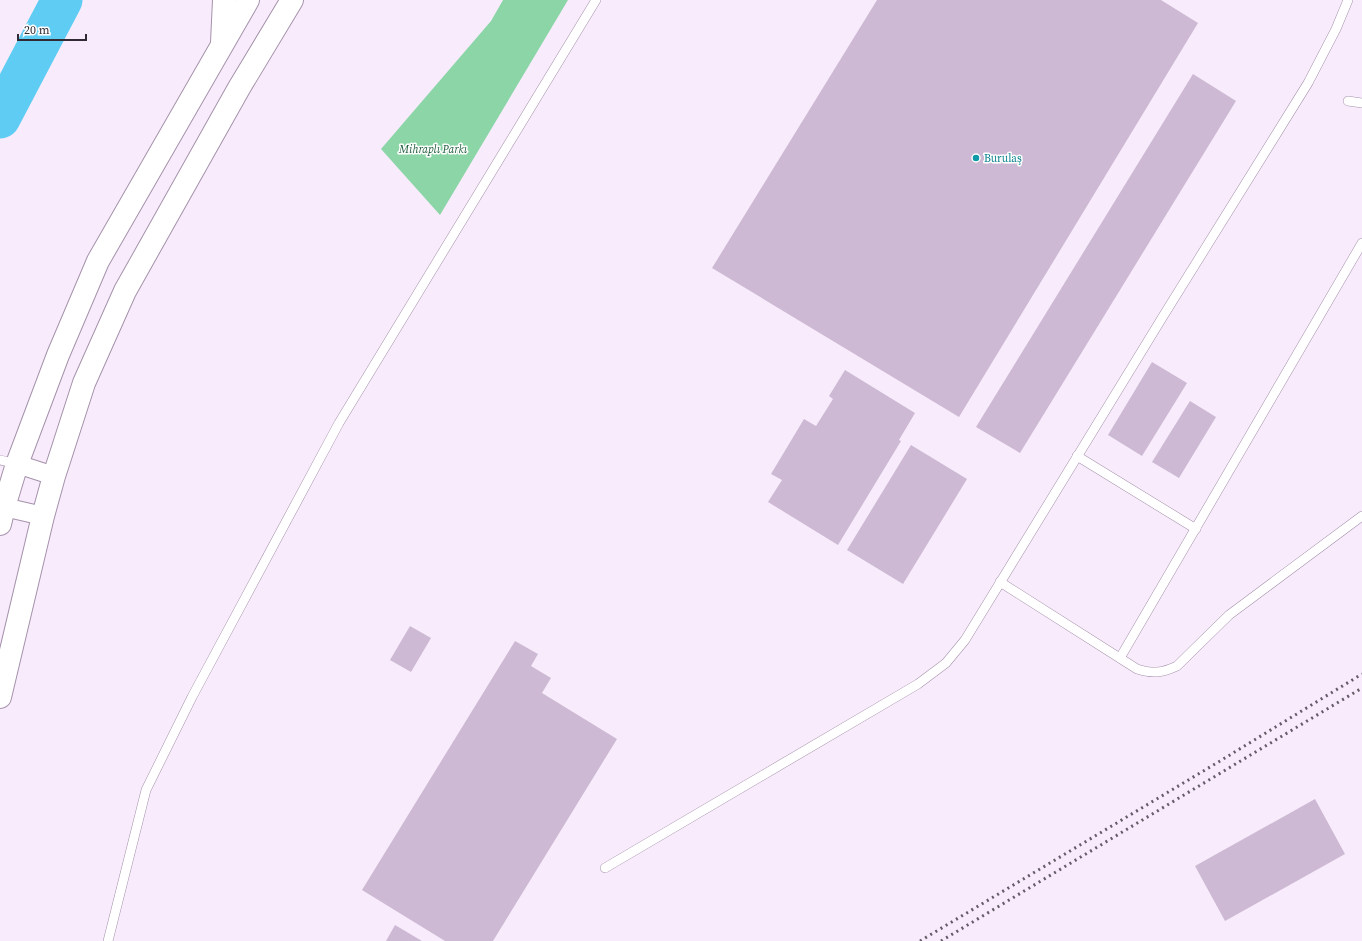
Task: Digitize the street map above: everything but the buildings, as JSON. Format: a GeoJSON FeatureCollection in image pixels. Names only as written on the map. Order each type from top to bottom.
{"type":"FeatureCollection","features":[{"type":"Feature","properties":{"kind":"main road"},"geometry":{"type":"LineString","coordinates":[[222,46],[224,0]]}},
{"type":"Feature","properties":{"kind":"main road"},"geometry":{"type":"LineString","coordinates":[[1,512],[9,462],[58,355],[98,261],[248,0]]}},
{"type":"Feature","properties":{"kind":"main road"},"geometry":{"type":"LineString","coordinates":[[0,697],[43,516],[54,476],[84,383],[125,290],[239,88],[292,0]]}},
{"type":"Feature","properties":{"kind":"street"},"geometry":{"type":"LineString","coordinates":[[9,462],[54,476]]}},
{"type":"Feature","properties":{"kind":"street"},"geometry":{"type":"LineString","coordinates":[[1,512],[43,516]]}},
{"type":"Feature","properties":{"kind":"lane"},"geometry":{"type":"LineString","coordinates":[[108,941],[146,790],[192,697],[339,423],[596,0]]}},
{"type":"Feature","properties":{"kind":"lane"},"geometry":{"type":"LineString","coordinates":[[605,868],[918,684],[946,663],[965,640],[1308,83],[1336,29],[1348,0]]}},
{"type":"Feature","properties":{"kind":"lane"},"geometry":{"type":"LineString","coordinates":[[1348,101],[1362,103]]}},
{"type":"Feature","properties":{"kind":"lane"},"geometry":{"type":"LineString","coordinates":[[1120,658],[1362,243]]}},
{"type":"Feature","properties":{"kind":"lane"},"geometry":{"type":"LineString","coordinates":[[1078,456],[1196,529]]}},
{"type":"Feature","properties":{"kind":"lane"},"geometry":{"type":"LineString","coordinates":[[1000,582],[1137,669],[1158,673],[1168,671],[1177,666],[1229,615],[1362,516]]}},
{"type":"Feature","properties":{"kind":"green space","name":"Mihraplı Parkı"},"geometry":{"type":"Polygon","coordinates":[[[503,0],[568,0],[440,215],[381,149],[491,21],[503,0]]]}},
{"type":"Feature","properties":{"kind":"waterway"},"geometry":{"type":"LineString","coordinates":[[0,118],[62,0]]}},
{"type":"Feature","properties":{"kind":"railway"},"geometry":{"type":"LineString","coordinates":[[920,941],[1362,674]]}},
{"type":"Feature","properties":{"kind":"railway"},"geometry":{"type":"LineString","coordinates":[[941,941],[1362,688]]}},
{"type":"Feature","properties":{"kind":"place","name":"Burulaş"},"geometry":{"type":"Point","coordinates":[976,158]}}]}
